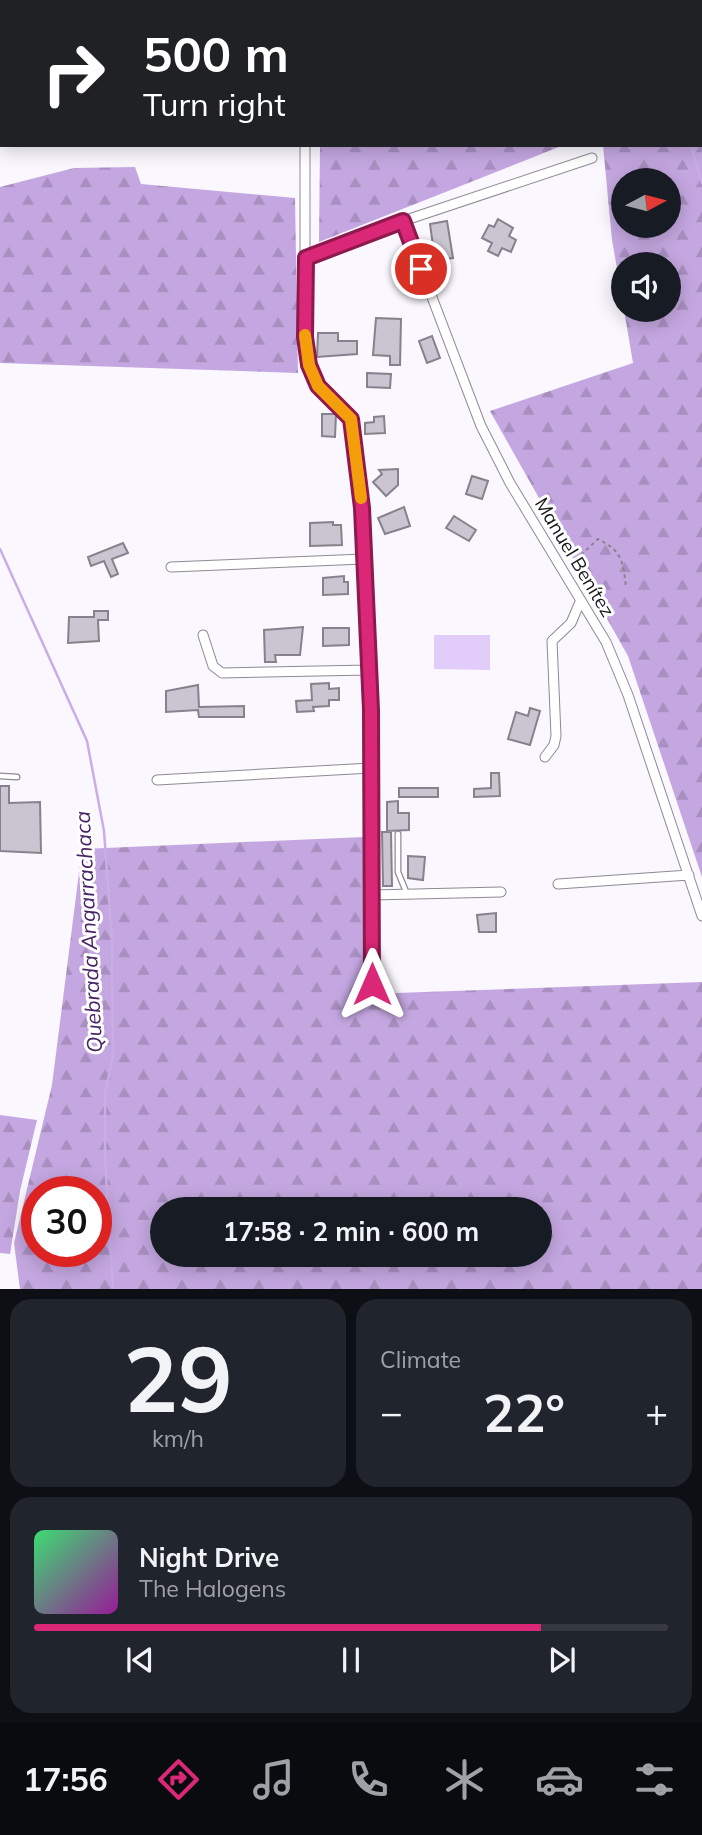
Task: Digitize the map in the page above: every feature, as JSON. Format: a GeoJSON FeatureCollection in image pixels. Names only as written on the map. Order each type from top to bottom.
{"type":"FeatureCollection","features":[{"type":"Feature","properties":{"kind":"street"},"geometry":{"type":"LineString","coordinates":[[305,147],[305,337],[309,365],[318,386],[351,419],[362,508],[369,670],[372,984]]}},
{"type":"Feature","properties":{"kind":"street"},"geometry":{"type":"LineString","coordinates":[[306,258],[403,221],[592,158]]}},
{"type":"Feature","properties":{"kind":"street","name":"Manuel Benítez"},"geometry":{"type":"LineString","coordinates":[[403,221],[481,426],[580,602],[606,642],[628,695],[702,916]]}},
{"type":"Feature","properties":{"kind":"street"},"geometry":{"type":"LineString","coordinates":[[171,566],[364,559]]}},
{"type":"Feature","properties":{"kind":"street"},"geometry":{"type":"LineString","coordinates":[[545,757],[554,745],[556,736],[552,640],[571,623],[580,602]]}},
{"type":"Feature","properties":{"kind":"street"},"geometry":{"type":"LineString","coordinates":[[203,635],[213,666],[222,673],[369,670]]}},
{"type":"Feature","properties":{"kind":"street"},"geometry":{"type":"LineString","coordinates":[[157,780],[371,768]]}},
{"type":"Feature","properties":{"kind":"street"},"geometry":{"type":"LineString","coordinates":[[558,884],[689,875]]}},
{"type":"Feature","properties":{"kind":"street"},"geometry":{"type":"LineString","coordinates":[[372,895],[501,892]]}},
{"type":"Feature","properties":{"kind":"lane"},"geometry":{"type":"LineString","coordinates":[[0,776],[17,777]]}},
{"type":"Feature","properties":{"kind":"lane"},"geometry":{"type":"LineString","coordinates":[[398,834],[398,872],[407,894]]}},
{"type":"Feature","properties":{"kind":"path"},"geometry":{"type":"LineString","coordinates":[[577,581],[582,554],[598,540],[615,547],[624,566],[626,587]]}},
{"type":"Feature","properties":{"kind":"shaded area"},"geometry":{"type":"Polygon","coordinates":[[[434,635],[490,635],[490,670],[434,669],[434,635]]]}},
{"type":"Feature","properties":{"kind":"green space"},"geometry":{"type":"Polygon","coordinates":[[[320,147],[559,147],[319,242],[320,147]]]}},
{"type":"Feature","properties":{"kind":"green space"},"geometry":{"type":"Polygon","coordinates":[[[603,147],[702,147],[702,877],[628,656],[490,411],[633,363],[626,322],[681,322],[681,252],[614,252],[612,238],[681,238],[681,168],[611,168],[611,229],[603,147]]]}},
{"type":"Feature","properties":{"kind":"green space"},"geometry":{"type":"Polygon","coordinates":[[[135,167],[141,184],[295,198],[298,373],[0,363],[0,187],[74,168],[135,167]]]}},
{"type":"Feature","properties":{"kind":"green space"},"geometry":{"type":"Polygon","coordinates":[[[364,837],[368,994],[702,982],[702,1289],[20,1289],[14,1243],[21,1214],[21,1267],[112,1267],[112,1176],[30,1176],[52,1085],[82,849],[364,837]]]}},
{"type":"Feature","properties":{"kind":"green space"},"geometry":{"type":"Polygon","coordinates":[[[0,1115],[37,1120],[24,1176],[21,1176],[10,1254],[0,1253],[0,1115]]]}},
{"type":"Feature","properties":{"kind":"building"},"geometry":{"type":"Polygon","coordinates":[[[498,219],[513,228],[509,236],[516,240],[511,252],[502,248],[498,256],[488,251],[492,243],[482,238],[489,225],[494,227],[498,219]]]}},
{"type":"Feature","properties":{"kind":"building"},"geometry":{"type":"Polygon","coordinates":[[[447,221],[453,258],[435,260],[430,224],[447,221]]]}},
{"type":"Feature","properties":{"kind":"building"},"geometry":{"type":"Polygon","coordinates":[[[376,318],[401,319],[400,365],[390,365],[390,356],[373,355],[376,318]]]}},
{"type":"Feature","properties":{"kind":"building"},"geometry":{"type":"Polygon","coordinates":[[[318,333],[338,333],[338,341],[357,341],[357,354],[317,357],[318,333]]]}},
{"type":"Feature","properties":{"kind":"building"},"geometry":{"type":"Polygon","coordinates":[[[432,336],[440,358],[427,363],[419,341],[432,336]]]}},
{"type":"Feature","properties":{"kind":"building"},"geometry":{"type":"Polygon","coordinates":[[[367,373],[391,374],[390,388],[367,387],[367,373]]]}},
{"type":"Feature","properties":{"kind":"building"},"geometry":{"type":"Polygon","coordinates":[[[322,414],[336,414],[335,437],[322,436],[322,414]]]}},
{"type":"Feature","properties":{"kind":"building"},"geometry":{"type":"Polygon","coordinates":[[[384,416],[385,433],[365,434],[365,423],[374,422],[374,417],[384,416]]]}},
{"type":"Feature","properties":{"kind":"building"},"geometry":{"type":"Polygon","coordinates":[[[398,469],[398,485],[386,496],[373,482],[382,474],[379,470],[398,469]]]}},
{"type":"Feature","properties":{"kind":"building"},"geometry":{"type":"Polygon","coordinates":[[[472,476],[488,481],[482,499],[466,494],[472,476]]]}},
{"type":"Feature","properties":{"kind":"building"},"geometry":{"type":"Polygon","coordinates":[[[404,507],[410,526],[385,534],[378,518],[404,507]]]}},
{"type":"Feature","properties":{"kind":"building"},"geometry":{"type":"Polygon","coordinates":[[[454,516],[476,530],[469,541],[446,528],[454,516]]]}},
{"type":"Feature","properties":{"kind":"building"},"geometry":{"type":"Polygon","coordinates":[[[333,522],[333,525],[341,525],[342,545],[310,546],[310,523],[333,522]]]}},
{"type":"Feature","properties":{"kind":"building"},"geometry":{"type":"Polygon","coordinates":[[[123,543],[128,553],[112,559],[118,574],[111,577],[104,561],[91,566],[88,557],[123,543]]]}},
{"type":"Feature","properties":{"kind":"building"},"geometry":{"type":"Polygon","coordinates":[[[344,576],[344,582],[348,582],[348,594],[323,595],[323,578],[344,576]]]}},
{"type":"Feature","properties":{"kind":"building"},"geometry":{"type":"Polygon","coordinates":[[[94,611],[108,611],[108,620],[98,620],[99,641],[68,643],[69,617],[94,617],[94,611]]]}},
{"type":"Feature","properties":{"kind":"building"},"geometry":{"type":"Polygon","coordinates":[[[303,627],[300,655],[275,655],[276,662],[265,662],[264,630],[303,627]]]}},
{"type":"Feature","properties":{"kind":"building"},"geometry":{"type":"Polygon","coordinates":[[[323,628],[349,628],[349,645],[323,646],[323,628]]]}},
{"type":"Feature","properties":{"kind":"building"},"geometry":{"type":"Polygon","coordinates":[[[329,683],[329,689],[339,688],[339,700],[329,700],[329,706],[313,707],[314,711],[297,712],[296,701],[312,700],[311,684],[329,683]]]}},
{"type":"Feature","properties":{"kind":"building"},"geometry":{"type":"Polygon","coordinates":[[[198,685],[199,707],[244,706],[244,717],[199,717],[198,710],[166,712],[166,691],[198,685]]]}},
{"type":"Feature","properties":{"kind":"building"},"geometry":{"type":"Polygon","coordinates":[[[530,708],[540,711],[530,745],[508,739],[516,712],[528,716],[530,708]]]}},
{"type":"Feature","properties":{"kind":"building"},"geometry":{"type":"Polygon","coordinates":[[[491,773],[499,773],[500,796],[474,797],[474,789],[491,788],[491,773]]]}},
{"type":"Feature","properties":{"kind":"building"},"geometry":{"type":"Polygon","coordinates":[[[0,786],[9,786],[9,803],[40,802],[41,853],[0,851],[0,786]]]}},
{"type":"Feature","properties":{"kind":"building"},"geometry":{"type":"Polygon","coordinates":[[[399,788],[438,788],[438,797],[399,797],[399,788]]]}},
{"type":"Feature","properties":{"kind":"building"},"geometry":{"type":"Polygon","coordinates":[[[398,801],[398,813],[409,813],[409,830],[387,831],[387,802],[398,801]]]}},
{"type":"Feature","properties":{"kind":"building"},"geometry":{"type":"Polygon","coordinates":[[[382,832],[391,832],[392,886],[383,886],[382,832]]]}},
{"type":"Feature","properties":{"kind":"building"},"geometry":{"type":"Polygon","coordinates":[[[408,856],[425,857],[423,880],[408,878],[408,856]]]}},
{"type":"Feature","properties":{"kind":"building"},"geometry":{"type":"Polygon","coordinates":[[[496,913],[496,932],[479,932],[477,915],[496,913]]]}},
{"type":"Feature","properties":{"kind":"waterway"},"geometry":{"type":"LineString","coordinates":[[692,147],[702,183]]}},
{"type":"Feature","properties":{"kind":"waterway","name":"Quebrada Angarrachaca"},"geometry":{"type":"LineString","coordinates":[[0,549],[87,741],[104,831],[112,940],[113,1056],[105,1094],[105,1160],[113,1289]]}},
{"type":"Feature","properties":{"kind":"slow traffic"},"geometry":{"type":"LineString","coordinates":[[305,335],[309,365],[318,386],[351,419],[361,498]]}},
{"type":"Feature","properties":{"kind":"route"},"geometry":{"type":"LineString","coordinates":[[372,984],[371,710],[362,508],[351,419],[318,386],[309,365],[305,337],[306,258],[403,221],[421,269]]}}]}
